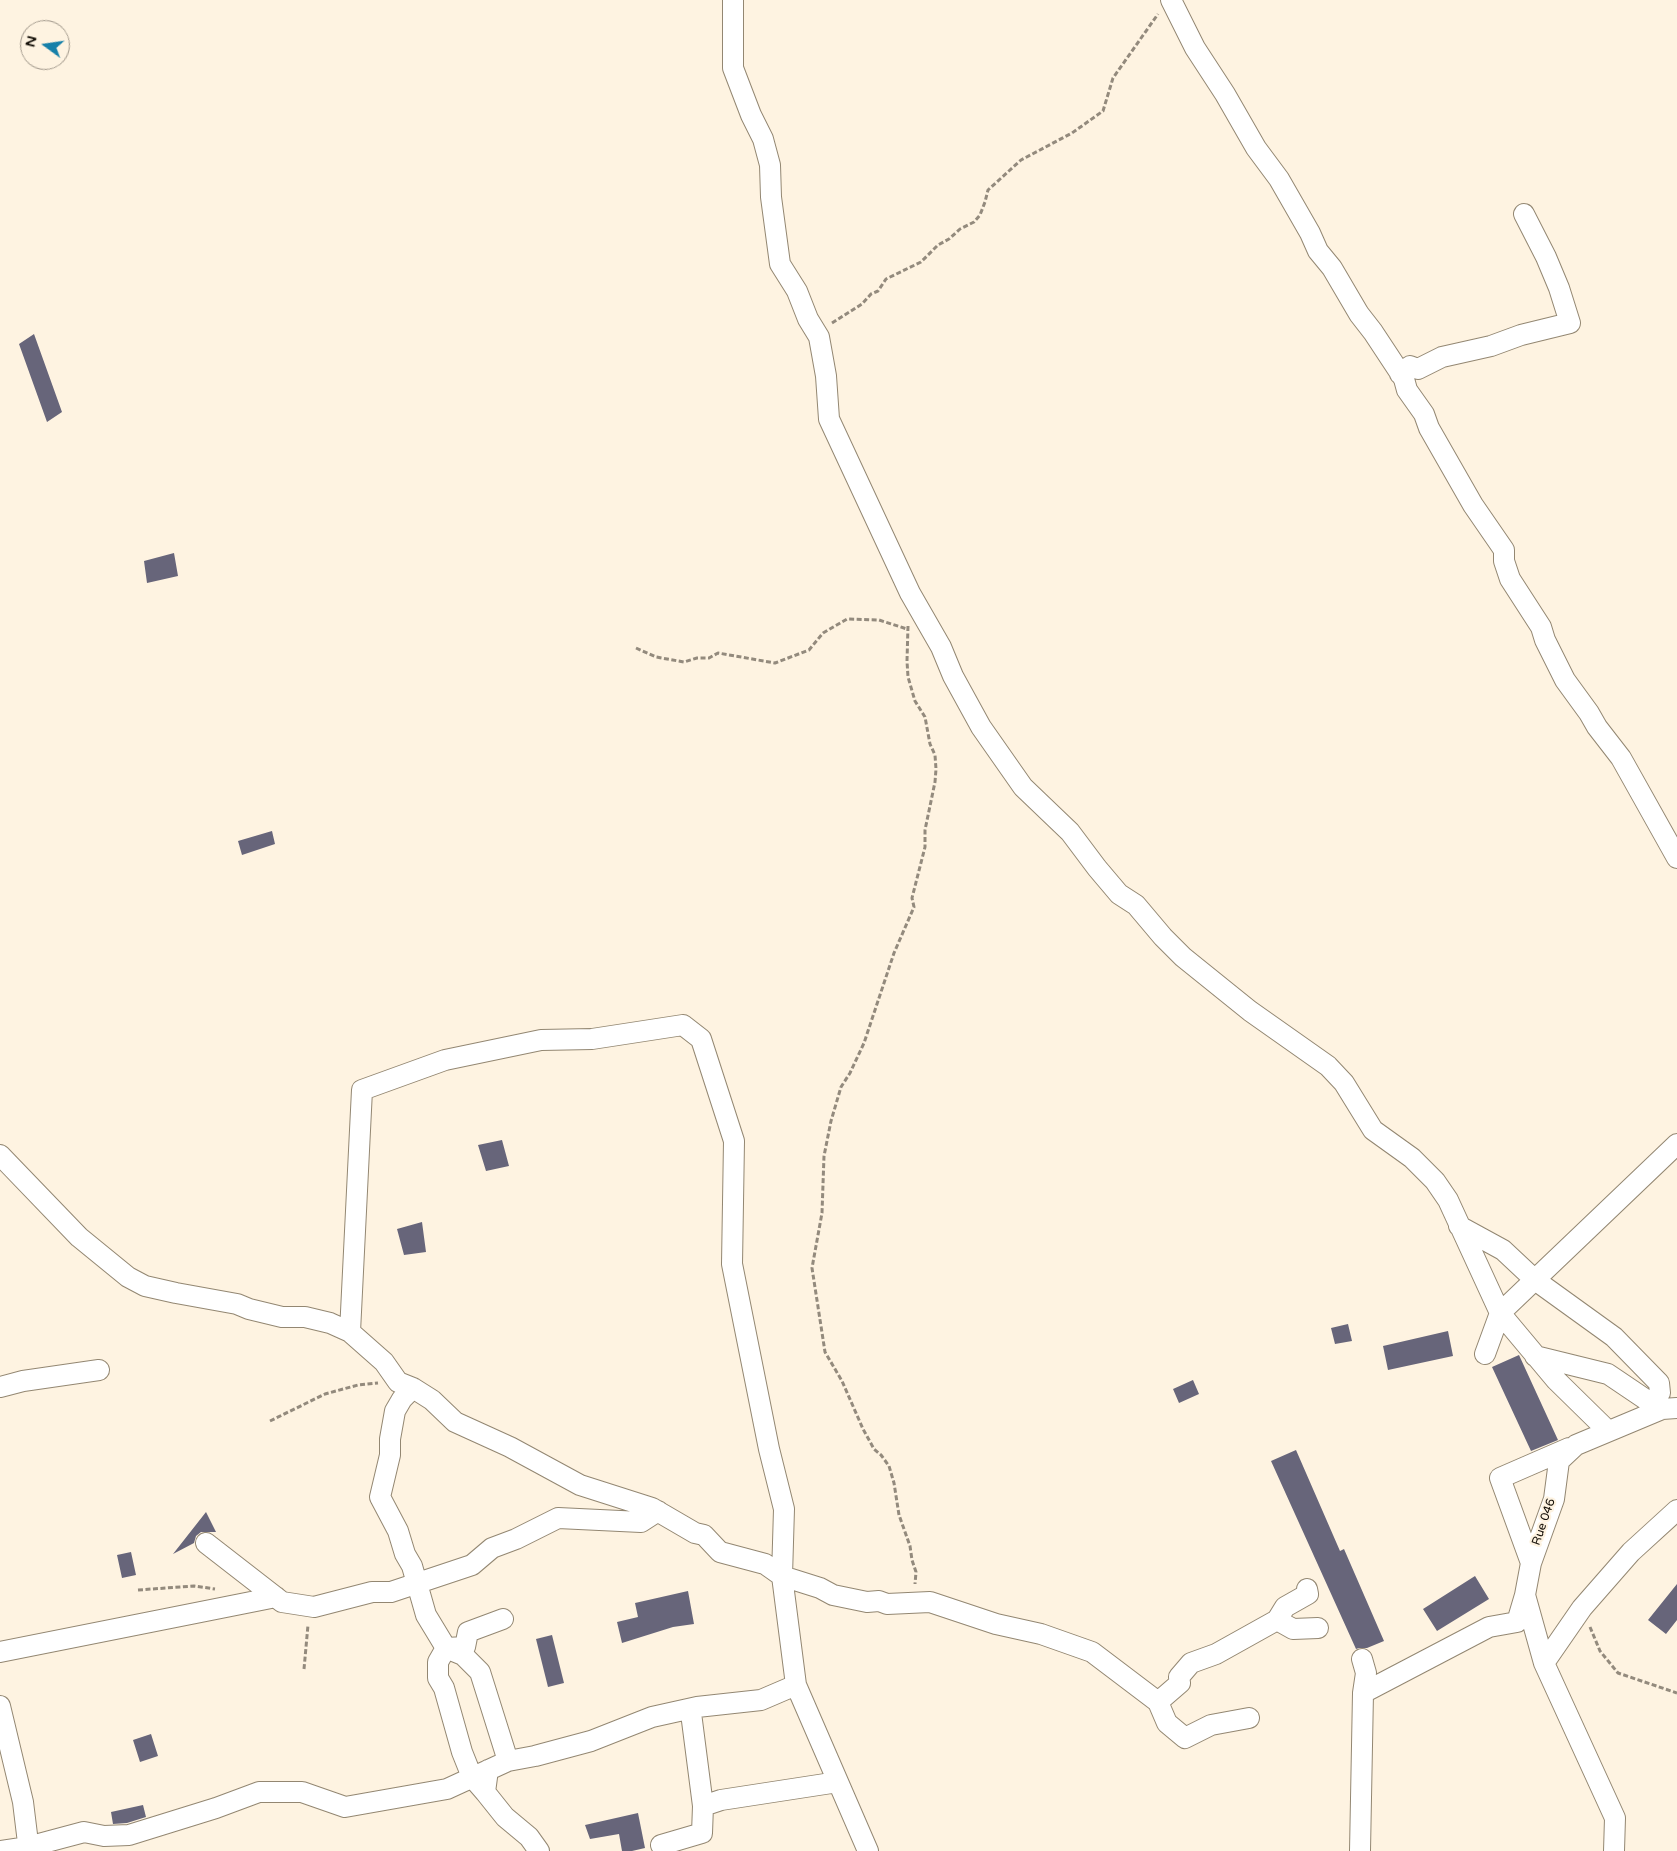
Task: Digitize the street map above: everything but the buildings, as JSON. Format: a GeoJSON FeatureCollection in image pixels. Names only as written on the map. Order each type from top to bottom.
{"type":"FeatureCollection","features":[{"type":"Feature","properties":{"kind":"street"},"geometry":{"type":"LineString","coordinates":[[733,0],[733,68],[751,115],[763,139],[770,165],[771,197],[780,264],[797,290],[808,319],[819,337],[826,376],[829,419],[910,593],[942,648],[953,676],[981,727],[1023,787],[1070,832],[1119,894],[1136,905],[1162,937],[1183,957],[1250,1011],[1328,1066],[1344,1082],[1373,1130],[1412,1158],[1435,1181],[1448,1200],[1500,1313],[1556,1380],[1608,1431]]}},
{"type":"Feature","properties":{"kind":"street"},"geometry":{"type":"LineString","coordinates":[[1167,1],[1256,148],[1279,179],[1310,233],[1318,251],[1332,268],[1359,314],[1404,379],[1407,390],[1424,414],[1429,428],[1473,505],[1504,550],[1504,561],[1510,579],[1542,627],[1545,640],[1561,672],[1597,727],[1621,758],[1677,858]]}},
{"type":"Feature","properties":{"kind":"street"},"geometry":{"type":"LineString","coordinates":[[1400,374],[1410,366],[1418,369],[1442,357],[1491,346],[1520,335],[1570,323],[1546,257],[1524,214]]}},
{"type":"Feature","properties":{"kind":"street"},"geometry":{"type":"LineString","coordinates":[[350,1332],[362,1090],[445,1060],[541,1040],[592,1039],[682,1024],[701,1039],[734,1141],[732,1264],[769,1449],[784,1509],[782,1576],[796,1685],[868,1851]]}},
{"type":"Feature","properties":{"kind":"street"},"geometry":{"type":"LineString","coordinates":[[1485,1354],[1500,1313],[1677,1144]]}},
{"type":"Feature","properties":{"kind":"street"},"geometry":{"type":"LineString","coordinates":[[0,1156],[79,1237],[128,1277],[145,1286],[237,1304],[282,1317],[305,1317],[330,1323],[350,1332],[384,1362],[406,1385],[432,1400],[455,1422],[510,1447],[580,1485],[652,1508],[695,1532],[704,1534],[720,1552],[765,1564],[782,1576],[820,1588],[833,1595],[866,1602],[879,1601],[887,1604],[930,1602],[996,1624],[1041,1634],[1092,1652],[1158,1702],[1167,1723],[1186,1738],[1211,1725],[1249,1718]]}},
{"type":"Feature","properties":{"kind":"street"},"geometry":{"type":"LineString","coordinates":[[1460,1226],[1504,1250],[1535,1280],[1614,1337],[1659,1383],[1656,1398]]}},
{"type":"Feature","properties":{"kind":"street"},"geometry":{"type":"LineString","coordinates":[[1535,1356],[1608,1374],[1656,1398]]}},
{"type":"Feature","properties":{"kind":"street"},"geometry":{"type":"LineString","coordinates":[[0,1387],[23,1381],[99,1370]]}},
{"type":"Feature","properties":{"kind":"street"},"geometry":{"type":"LineString","coordinates":[[1631,1422],[1677,1379]]}},
{"type":"Feature","properties":{"kind":"street"},"geometry":{"type":"LineString","coordinates":[[406,1385],[402,1399],[395,1411],[390,1439],[390,1455],[380,1497],[398,1532],[405,1554],[412,1566],[426,1615],[446,1648],[464,1655],[480,1672],[508,1761]]}},
{"type":"Feature","properties":{"kind":"street","name":"Rue 046"},"geometry":{"type":"LineString","coordinates":[[1363,1693],[1489,1627],[1517,1622],[1525,1595],[1531,1563],[1554,1499],[1558,1461],[1576,1445],[1662,1408],[1677,1408]]}},
{"type":"Feature","properties":{"kind":"street"},"geometry":{"type":"LineString","coordinates":[[1531,1563],[1500,1478],[1576,1445]]}},
{"type":"Feature","properties":{"kind":"street"},"geometry":{"type":"LineString","coordinates":[[1544,1663],[1582,1608],[1631,1552],[1677,1510]]}},
{"type":"Feature","properties":{"kind":"street"},"geometry":{"type":"LineString","coordinates":[[206,1543],[282,1602],[314,1607],[372,1592],[420,1593],[472,1565],[492,1548],[516,1539],[558,1518],[641,1522],[658,1511]]}},
{"type":"Feature","properties":{"kind":"street"},"geometry":{"type":"LineString","coordinates":[[1158,1702],[1180,1683],[1179,1677],[1191,1663],[1216,1654],[1277,1620],[1285,1607],[1308,1594],[1307,1589]]}},
{"type":"Feature","properties":{"kind":"street"},"geometry":{"type":"LineString","coordinates":[[1525,1595],[1544,1663],[1615,1818],[1614,1851]]}},
{"type":"Feature","properties":{"kind":"street"},"geometry":{"type":"LineString","coordinates":[[0,1652],[276,1597]]}},
{"type":"Feature","properties":{"kind":"street"},"geometry":{"type":"LineString","coordinates":[[446,1648],[464,1647],[468,1632],[503,1619]]}},
{"type":"Feature","properties":{"kind":"street"},"geometry":{"type":"LineString","coordinates":[[1277,1620],[1293,1629],[1318,1628]]}},
{"type":"Feature","properties":{"kind":"street"},"geometry":{"type":"LineString","coordinates":[[446,1648],[438,1662],[438,1678],[444,1688],[462,1752],[480,1773],[485,1792],[505,1817],[529,1837],[538,1851]]}},
{"type":"Feature","properties":{"kind":"street"},"geometry":{"type":"LineString","coordinates":[[1360,1851],[1363,1693],[1368,1662]]}},
{"type":"Feature","properties":{"kind":"street"},"geometry":{"type":"LineString","coordinates":[[1,1851],[28,1849],[84,1832],[104,1836],[128,1835],[216,1808],[259,1792],[302,1792],[345,1807],[447,1789],[508,1761],[591,1741],[652,1717],[697,1706],[760,1700],[796,1685]]}},
{"type":"Feature","properties":{"kind":"street"},"geometry":{"type":"LineString","coordinates":[[0,1706],[23,1802],[28,1849]]}},
{"type":"Feature","properties":{"kind":"street"},"geometry":{"type":"LineString","coordinates":[[661,1845],[702,1833],[703,1806],[691,1713],[697,1706]]}},
{"type":"Feature","properties":{"kind":"street"},"geometry":{"type":"LineString","coordinates":[[703,1806],[721,1800],[838,1782]]}},
{"type":"Feature","properties":{"kind":"path"},"geometry":{"type":"LineString","coordinates":[[819,337],[823,330],[862,304],[871,294],[878,290],[886,279],[921,262],[938,245],[974,222],[980,215],[988,190],[1021,160],[1072,133],[1103,111],[1113,78],[1167,1]]}},
{"type":"Feature","properties":{"kind":"path"},"geometry":{"type":"LineString","coordinates":[[910,593],[907,629],[908,678],[915,701],[925,717],[930,744],[935,755],[935,782],[926,830],[925,847],[912,898],[914,907],[894,953],[864,1043],[841,1087],[831,1121],[824,1156],[822,1212],[812,1268],[825,1352],[842,1381],[863,1429],[874,1449],[889,1466],[892,1475],[899,1514],[910,1546],[916,1572],[914,1590],[916,1602]]}},
{"type":"Feature","properties":{"kind":"path"},"geometry":{"type":"LineString","coordinates":[[636,648],[656,656],[684,662],[697,658],[709,658],[718,653],[775,663],[809,650],[823,633],[846,619],[878,620],[907,629]]}},
{"type":"Feature","properties":{"kind":"path"},"geometry":{"type":"LineString","coordinates":[[270,1421],[341,1388],[358,1385],[406,1385]]}},
{"type":"Feature","properties":{"kind":"path"},"geometry":{"type":"LineString","coordinates":[[304,1669],[307,1628],[314,1607]]}},
{"type":"Feature","properties":{"kind":"path"},"geometry":{"type":"LineString","coordinates":[[1582,1608],[1600,1651],[1618,1673],[1677,1693]]}}]}
